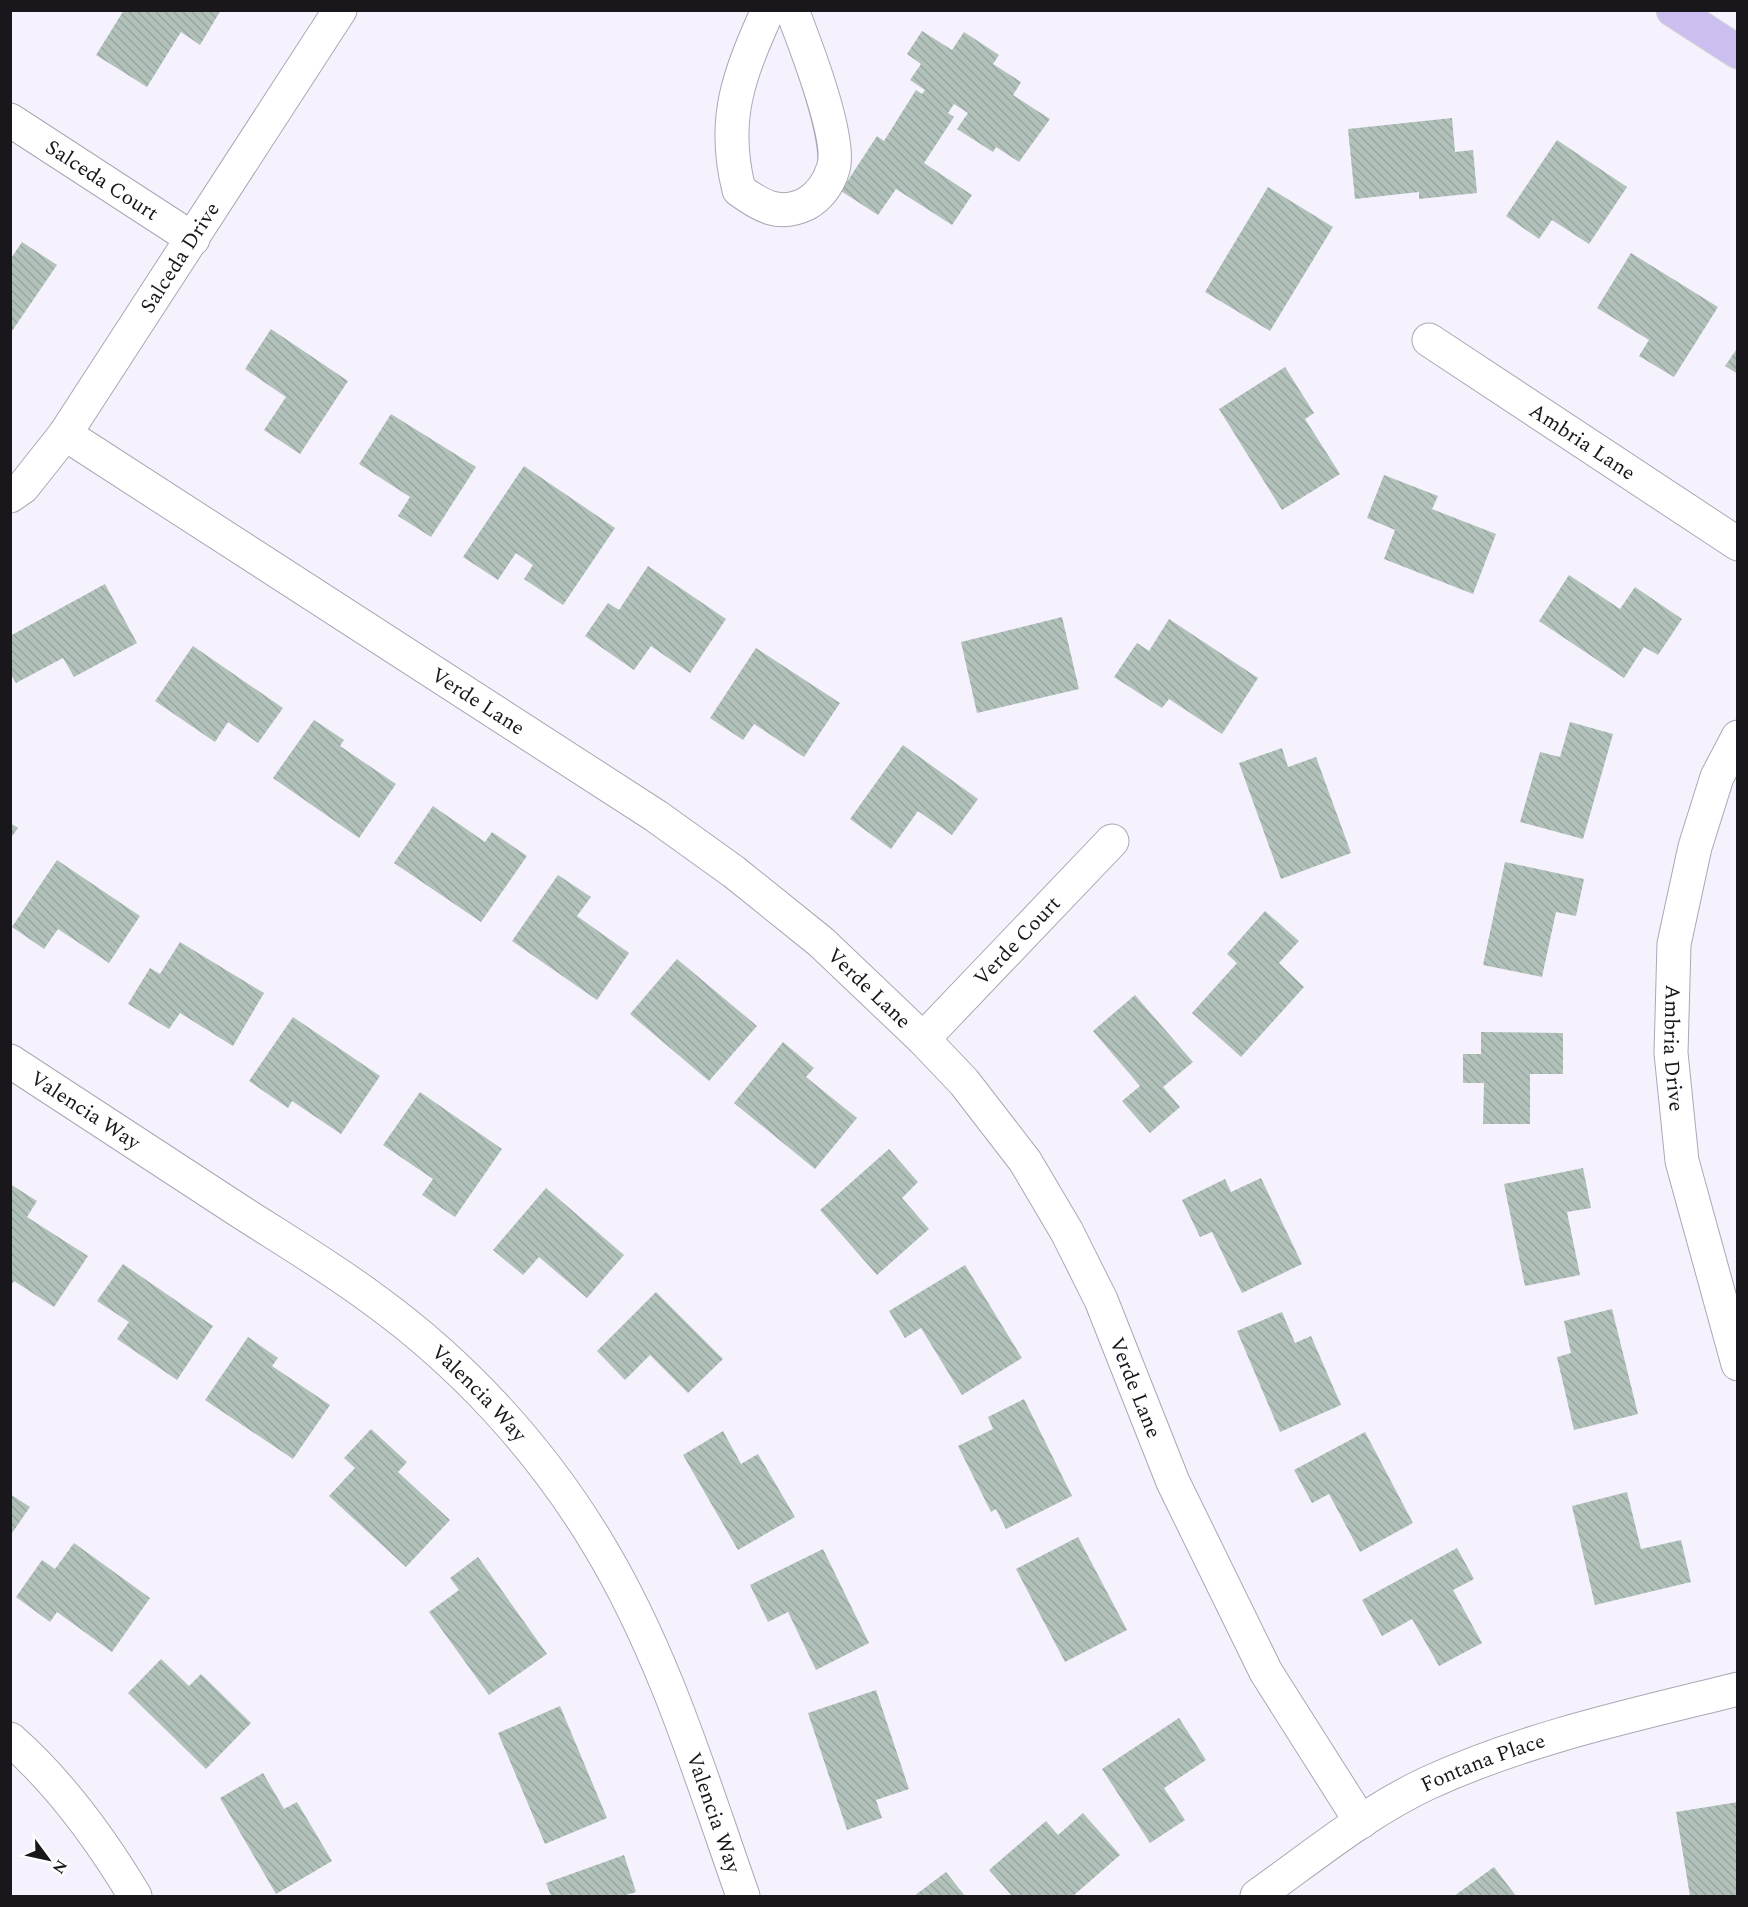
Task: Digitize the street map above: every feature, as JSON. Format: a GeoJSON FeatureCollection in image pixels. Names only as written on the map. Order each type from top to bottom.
{"type":"FeatureCollection","features":[{"type":"Feature","properties":{"kind":"main road"},"geometry":{"type":"LineString","coordinates":[[1674,10],[1737,52]]}},
{"type":"Feature","properties":{"kind":"street","name":"Salceda Drive"},"geometry":{"type":"LineString","coordinates":[[10,496],[23,487],[65,434],[340,10]]}},
{"type":"Feature","properties":{"kind":"street"},"geometry":{"type":"LineString","coordinates":[[768,10],[735,94],[730,133],[739,190],[762,207],[784,211],[819,196],[834,168],[830,122],[792,10]]}},
{"type":"Feature","properties":{"kind":"street","name":"Salceda Court"},"geometry":{"type":"LineString","coordinates":[[10,120],[193,239]]}},
{"type":"Feature","properties":{"kind":"street","name":"Ambria Lane"},"geometry":{"type":"LineString","coordinates":[[1429,340],[1737,544]]}},
{"type":"Feature","properties":{"kind":"street","name":"Verde Lane"},"geometry":{"type":"LineString","coordinates":[[65,434],[656,816],[734,872],[820,942],[923,1039],[964,1082],[1025,1161],[1067,1232],[1101,1300],[1173,1482],[1266,1672],[1361,1822]]}},
{"type":"Feature","properties":{"kind":"street","name":"Ambria Drive"},"geometry":{"type":"LineString","coordinates":[[1737,737],[1717,777],[1695,847],[1674,944],[1671,1053],[1682,1161],[1737,1364]]}},
{"type":"Feature","properties":{"kind":"street","name":"Verde Court"},"geometry":{"type":"LineString","coordinates":[[923,1039],[1112,841]]}},
{"type":"Feature","properties":{"kind":"street","name":"Valencia Way"},"geometry":{"type":"LineString","coordinates":[[10,1061],[373,1298],[440,1352],[510,1423],[555,1480],[598,1544],[645,1633],[684,1729],[743,1896]]}},
{"type":"Feature","properties":{"kind":"street","name":"Fontana Place"},"geometry":{"type":"LineString","coordinates":[[1257,1896],[1361,1822],[1426,1784],[1479,1762],[1621,1718],[1737,1689]]}},
{"type":"Feature","properties":{"kind":"street"},"geometry":{"type":"LineString","coordinates":[[10,1739],[73,1807],[119,1869],[135,1896]]}},
{"type":"Feature","properties":{"kind":"building"},"geometry":{"type":"Polygon","coordinates":[[[124,10],[221,10],[200,45],[181,32],[147,87],[96,55],[124,10]]]}},
{"type":"Feature","properties":{"kind":"building"},"geometry":{"type":"Polygon","coordinates":[[[922,31],[952,50],[964,32],[999,55],[993,64],[1021,82],[1013,95],[1050,119],[1019,162],[996,147],[993,152],[957,129],[968,113],[954,104],[948,113],[954,117],[924,163],[972,195],[952,225],[896,189],[878,215],[841,191],[877,136],[884,141],[916,90],[922,94],[925,90],[910,80],[921,64],[907,54],[922,31]]]}},
{"type":"Feature","properties":{"kind":"building"},"geometry":{"type":"Polygon","coordinates":[[[1452,118],[1455,152],[1473,150],[1477,193],[1419,199],[1419,192],[1355,199],[1348,129],[1452,118]]]}},
{"type":"Feature","properties":{"kind":"building"},"geometry":{"type":"Polygon","coordinates":[[[1557,140],[1627,187],[1589,244],[1552,220],[1539,239],[1506,216],[1557,140]]]}},
{"type":"Feature","properties":{"kind":"building"},"geometry":{"type":"Polygon","coordinates":[[[1268,187],[1333,227],[1270,331],[1205,292],[1268,187]]]}},
{"type":"Feature","properties":{"kind":"building"},"geometry":{"type":"Polygon","coordinates":[[[22,242],[57,265],[10,334],[10,260],[22,242]]]}},
{"type":"Feature","properties":{"kind":"building"},"geometry":{"type":"Polygon","coordinates":[[[1631,253],[1718,307],[1674,377],[1639,356],[1649,340],[1597,308],[1631,253]]]}},
{"type":"Feature","properties":{"kind":"building"},"geometry":{"type":"Polygon","coordinates":[[[271,329],[348,381],[300,454],[264,430],[286,397],[245,369],[271,329]]]}},
{"type":"Feature","properties":{"kind":"building"},"geometry":{"type":"Polygon","coordinates":[[[1738,347],[1738,374],[1725,366],[1738,347]]]}},
{"type":"Feature","properties":{"kind":"building"},"geometry":{"type":"Polygon","coordinates":[[[1285,367],[1314,413],[1305,419],[1340,474],[1282,510],[1219,409],[1285,367]]]}},
{"type":"Feature","properties":{"kind":"building"},"geometry":{"type":"Polygon","coordinates":[[[391,414],[476,467],[431,537],[398,516],[410,497],[359,464],[391,414]]]}},
{"type":"Feature","properties":{"kind":"building"},"geometry":{"type":"Polygon","coordinates":[[[524,466],[615,528],[563,605],[524,579],[533,565],[516,553],[498,580],[463,557],[524,466]]]}},
{"type":"Feature","properties":{"kind":"building"},"geometry":{"type":"Polygon","coordinates":[[[1384,475],[1438,496],[1432,509],[1496,534],[1473,594],[1384,559],[1395,530],[1367,518],[1384,475]]]}},
{"type":"Feature","properties":{"kind":"building"},"geometry":{"type":"Polygon","coordinates":[[[648,566],[726,619],[690,673],[651,646],[634,670],[585,636],[608,603],[619,610],[648,566]]]}},
{"type":"Feature","properties":{"kind":"building"},"geometry":{"type":"Polygon","coordinates":[[[1569,575],[1620,609],[1635,587],[1682,619],[1658,655],[1644,647],[1624,678],[1539,621],[1569,575]]]}},
{"type":"Feature","properties":{"kind":"building"},"geometry":{"type":"Polygon","coordinates":[[[105,584],[137,643],[74,677],[63,658],[16,683],[10,673],[10,636],[105,584]]]}},
{"type":"Feature","properties":{"kind":"building"},"geometry":{"type":"Polygon","coordinates":[[[1062,617],[1079,689],[977,713],[961,642],[1062,617]]]}},
{"type":"Feature","properties":{"kind":"building"},"geometry":{"type":"Polygon","coordinates":[[[1169,619],[1258,678],[1222,734],[1169,699],[1162,708],[1114,677],[1137,643],[1149,651],[1169,619]]]}},
{"type":"Feature","properties":{"kind":"building"},"geometry":{"type":"Polygon","coordinates":[[[193,646],[283,708],[258,743],[228,722],[215,742],[155,701],[193,646]]]}},
{"type":"Feature","properties":{"kind":"building"},"geometry":{"type":"Polygon","coordinates":[[[756,648],[840,703],[804,757],[754,724],[743,740],[710,718],[756,648]]]}},
{"type":"Feature","properties":{"kind":"building"},"geometry":{"type":"Polygon","coordinates":[[[314,720],[344,740],[340,746],[396,784],[359,838],[273,778],[314,720]]]}},
{"type":"Feature","properties":{"kind":"building"},"geometry":{"type":"Polygon","coordinates":[[[1570,722],[1613,734],[1583,839],[1520,822],[1540,752],[1560,757],[1570,722]]]}},
{"type":"Feature","properties":{"kind":"building"},"geometry":{"type":"Polygon","coordinates":[[[903,745],[978,799],[952,835],[918,811],[891,849],[850,819],[903,745]]]}},
{"type":"Feature","properties":{"kind":"building"},"geometry":{"type":"Polygon","coordinates":[[[1282,748],[1288,767],[1316,757],[1351,853],[1281,879],[1239,763],[1282,748]]]}},
{"type":"Feature","properties":{"kind":"building"},"geometry":{"type":"Polygon","coordinates":[[[433,806],[485,842],[492,832],[527,856],[481,922],[394,863],[433,806]]]}},
{"type":"Feature","properties":{"kind":"building"},"geometry":{"type":"Polygon","coordinates":[[[10,823],[18,828],[10,839],[10,823]]]}},
{"type":"Feature","properties":{"kind":"building"},"geometry":{"type":"Polygon","coordinates":[[[57,860],[140,916],[109,963],[58,929],[44,949],[12,927],[57,860]]]}},
{"type":"Feature","properties":{"kind":"building"},"geometry":{"type":"Polygon","coordinates":[[[1505,862],[1584,879],[1576,916],[1556,912],[1542,977],[1483,965],[1505,862]]]}},
{"type":"Feature","properties":{"kind":"building"},"geometry":{"type":"Polygon","coordinates":[[[558,875],[591,897],[577,916],[629,953],[597,1000],[512,941],[558,875]]]}},
{"type":"Feature","properties":{"kind":"building"},"geometry":{"type":"Polygon","coordinates":[[[1265,911],[1299,941],[1279,963],[1304,987],[1241,1057],[1192,1013],[1237,963],[1227,954],[1265,911]]]}},
{"type":"Feature","properties":{"kind":"building"},"geometry":{"type":"Polygon","coordinates":[[[180,942],[264,993],[233,1046],[180,1013],[169,1029],[128,1004],[150,968],[160,974],[180,942]]]}},
{"type":"Feature","properties":{"kind":"building"},"geometry":{"type":"Polygon","coordinates":[[[677,959],[757,1026],[709,1081],[630,1014],[677,959]]]}},
{"type":"Feature","properties":{"kind":"building"},"geometry":{"type":"Polygon","coordinates":[[[1135,995],[1193,1062],[1163,1087],[1180,1107],[1150,1133],[1122,1101],[1140,1086],[1093,1031],[1135,995]]]}},
{"type":"Feature","properties":{"kind":"building"},"geometry":{"type":"Polygon","coordinates":[[[293,1017],[380,1076],[341,1134],[292,1101],[288,1108],[249,1081],[293,1017]]]}},
{"type":"Feature","properties":{"kind":"building"},"geometry":{"type":"Polygon","coordinates":[[[1481,1032],[1563,1033],[1563,1074],[1530,1074],[1530,1124],[1483,1124],[1484,1083],[1463,1083],[1463,1054],[1481,1054],[1481,1032]]]}},
{"type":"Feature","properties":{"kind":"building"},"geometry":{"type":"Polygon","coordinates":[[[783,1042],[814,1068],[806,1077],[857,1118],[815,1169],[734,1103],[783,1042]]]}},
{"type":"Feature","properties":{"kind":"building"},"geometry":{"type":"Polygon","coordinates":[[[420,1092],[502,1149],[455,1217],[422,1195],[433,1179],[383,1145],[420,1092]]]}},
{"type":"Feature","properties":{"kind":"building"},"geometry":{"type":"Polygon","coordinates":[[[889,1149],[918,1182],[902,1198],[929,1229],[877,1275],[820,1210],[889,1149]]]}},
{"type":"Feature","properties":{"kind":"building"},"geometry":{"type":"Polygon","coordinates":[[[1583,1168],[1591,1208],[1567,1212],[1580,1275],[1525,1286],[1504,1184],[1583,1168]]]}},
{"type":"Feature","properties":{"kind":"building"},"geometry":{"type":"Polygon","coordinates":[[[1261,1178],[1302,1264],[1242,1293],[1212,1232],[1200,1237],[1182,1200],[1225,1179],[1231,1192],[1261,1178]]]}},
{"type":"Feature","properties":{"kind":"building"},"geometry":{"type":"Polygon","coordinates":[[[10,1184],[37,1201],[27,1217],[88,1256],[54,1307],[14,1281],[10,1287],[10,1184]]]}},
{"type":"Feature","properties":{"kind":"building"},"geometry":{"type":"Polygon","coordinates":[[[546,1188],[624,1255],[587,1298],[539,1257],[523,1275],[493,1250],[546,1188]]]}},
{"type":"Feature","properties":{"kind":"building"},"geometry":{"type":"Polygon","coordinates":[[[123,1264],[213,1326],[177,1380],[117,1339],[129,1322],[97,1301],[123,1264]]]}},
{"type":"Feature","properties":{"kind":"building"},"geometry":{"type":"Polygon","coordinates":[[[965,1265],[1022,1358],[962,1395],[921,1328],[905,1338],[889,1311],[965,1265]]]}},
{"type":"Feature","properties":{"kind":"building"},"geometry":{"type":"Polygon","coordinates":[[[656,1292],[723,1359],[688,1393],[650,1355],[625,1380],[597,1351],[656,1292]]]}},
{"type":"Feature","properties":{"kind":"building"},"geometry":{"type":"Polygon","coordinates":[[[1612,1309],[1638,1414],[1574,1430],[1557,1357],[1571,1353],[1564,1321],[1612,1309]]]}},
{"type":"Feature","properties":{"kind":"building"},"geometry":{"type":"Polygon","coordinates":[[[1282,1312],[1295,1343],[1311,1336],[1341,1405],[1280,1432],[1237,1331],[1282,1312]]]}},
{"type":"Feature","properties":{"kind":"building"},"geometry":{"type":"Polygon","coordinates":[[[248,1337],[278,1358],[272,1366],[330,1405],[293,1459],[205,1400],[248,1337]]]}},
{"type":"Feature","properties":{"kind":"building"},"geometry":{"type":"Polygon","coordinates":[[[1024,1399],[1072,1496],[1006,1529],[996,1509],[991,1512],[958,1446],[993,1429],[988,1417],[1024,1399]]]}},
{"type":"Feature","properties":{"kind":"building"},"geometry":{"type":"Polygon","coordinates":[[[371,1429],[407,1462],[398,1472],[450,1520],[406,1567],[329,1496],[355,1468],[344,1458],[371,1429]]]}},
{"type":"Feature","properties":{"kind":"building"},"geometry":{"type":"Polygon","coordinates":[[[723,1431],[741,1464],[758,1454],[795,1517],[738,1550],[683,1455],[723,1431]]]}},
{"type":"Feature","properties":{"kind":"building"},"geometry":{"type":"Polygon","coordinates":[[[1365,1432],[1413,1523],[1360,1552],[1329,1494],[1312,1503],[1294,1470],[1365,1432]]]}},
{"type":"Feature","properties":{"kind":"building"},"geometry":{"type":"Polygon","coordinates":[[[1627,1492],[1641,1549],[1681,1540],[1691,1582],[1595,1605],[1572,1506],[1627,1492]]]}},
{"type":"Feature","properties":{"kind":"building"},"geometry":{"type":"Polygon","coordinates":[[[10,1494],[30,1507],[10,1536],[10,1494]]]}},
{"type":"Feature","properties":{"kind":"building"},"geometry":{"type":"Polygon","coordinates":[[[1078,1537],[1127,1630],[1065,1662],[1016,1569],[1078,1537]]]}},
{"type":"Feature","properties":{"kind":"building"},"geometry":{"type":"Polygon","coordinates":[[[74,1543],[150,1598],[112,1652],[57,1612],[50,1622],[16,1597],[42,1560],[55,1569],[74,1543]]]}},
{"type":"Feature","properties":{"kind":"building"},"geometry":{"type":"Polygon","coordinates":[[[1457,1548],[1474,1579],[1453,1590],[1482,1643],[1439,1666],[1412,1619],[1382,1636],[1362,1600],[1457,1548]]]}},
{"type":"Feature","properties":{"kind":"building"},"geometry":{"type":"Polygon","coordinates":[[[823,1549],[869,1643],[816,1670],[788,1612],[768,1622],[750,1585],[823,1549]]]}},
{"type":"Feature","properties":{"kind":"building"},"geometry":{"type":"Polygon","coordinates":[[[478,1557],[547,1654],[489,1695],[429,1612],[459,1590],[450,1578],[478,1557]]]}},
{"type":"Feature","properties":{"kind":"building"},"geometry":{"type":"Polygon","coordinates":[[[161,1659],[189,1686],[201,1674],[251,1723],[206,1769],[128,1693],[161,1659]]]}},
{"type":"Feature","properties":{"kind":"building"},"geometry":{"type":"Polygon","coordinates":[[[876,1690],[909,1789],[876,1800],[882,1818],[847,1830],[808,1713],[876,1690]]]}},
{"type":"Feature","properties":{"kind":"building"},"geometry":{"type":"Polygon","coordinates":[[[560,1706],[607,1818],[545,1844],[498,1733],[560,1706]]]}},
{"type":"Feature","properties":{"kind":"building"},"geometry":{"type":"Polygon","coordinates":[[[1179,1718],[1206,1760],[1164,1788],[1185,1820],[1150,1843],[1102,1769],[1179,1718]]]}},
{"type":"Feature","properties":{"kind":"building"},"geometry":{"type":"Polygon","coordinates":[[[263,1773],[284,1809],[297,1802],[332,1861],[276,1894],[220,1798],[263,1773]]]}},
{"type":"Feature","properties":{"kind":"building"},"geometry":{"type":"Polygon","coordinates":[[[1738,1802],[1738,1896],[1690,1896],[1676,1812],[1738,1802]]]}},
{"type":"Feature","properties":{"kind":"building"},"geometry":{"type":"Polygon","coordinates":[[[1083,1813],[1120,1855],[1073,1896],[1012,1896],[989,1870],[1046,1821],[1058,1835],[1083,1813]]]}},
{"type":"Feature","properties":{"kind":"building"},"geometry":{"type":"Polygon","coordinates":[[[624,1855],[636,1892],[623,1896],[551,1896],[546,1883],[624,1855]]]}},
{"type":"Feature","properties":{"kind":"building"},"geometry":{"type":"Polygon","coordinates":[[[1494,1867],[1516,1896],[1454,1896],[1494,1867]]]}},
{"type":"Feature","properties":{"kind":"building"},"geometry":{"type":"Polygon","coordinates":[[[946,1872],[965,1896],[914,1896],[946,1872]]]}}]}
